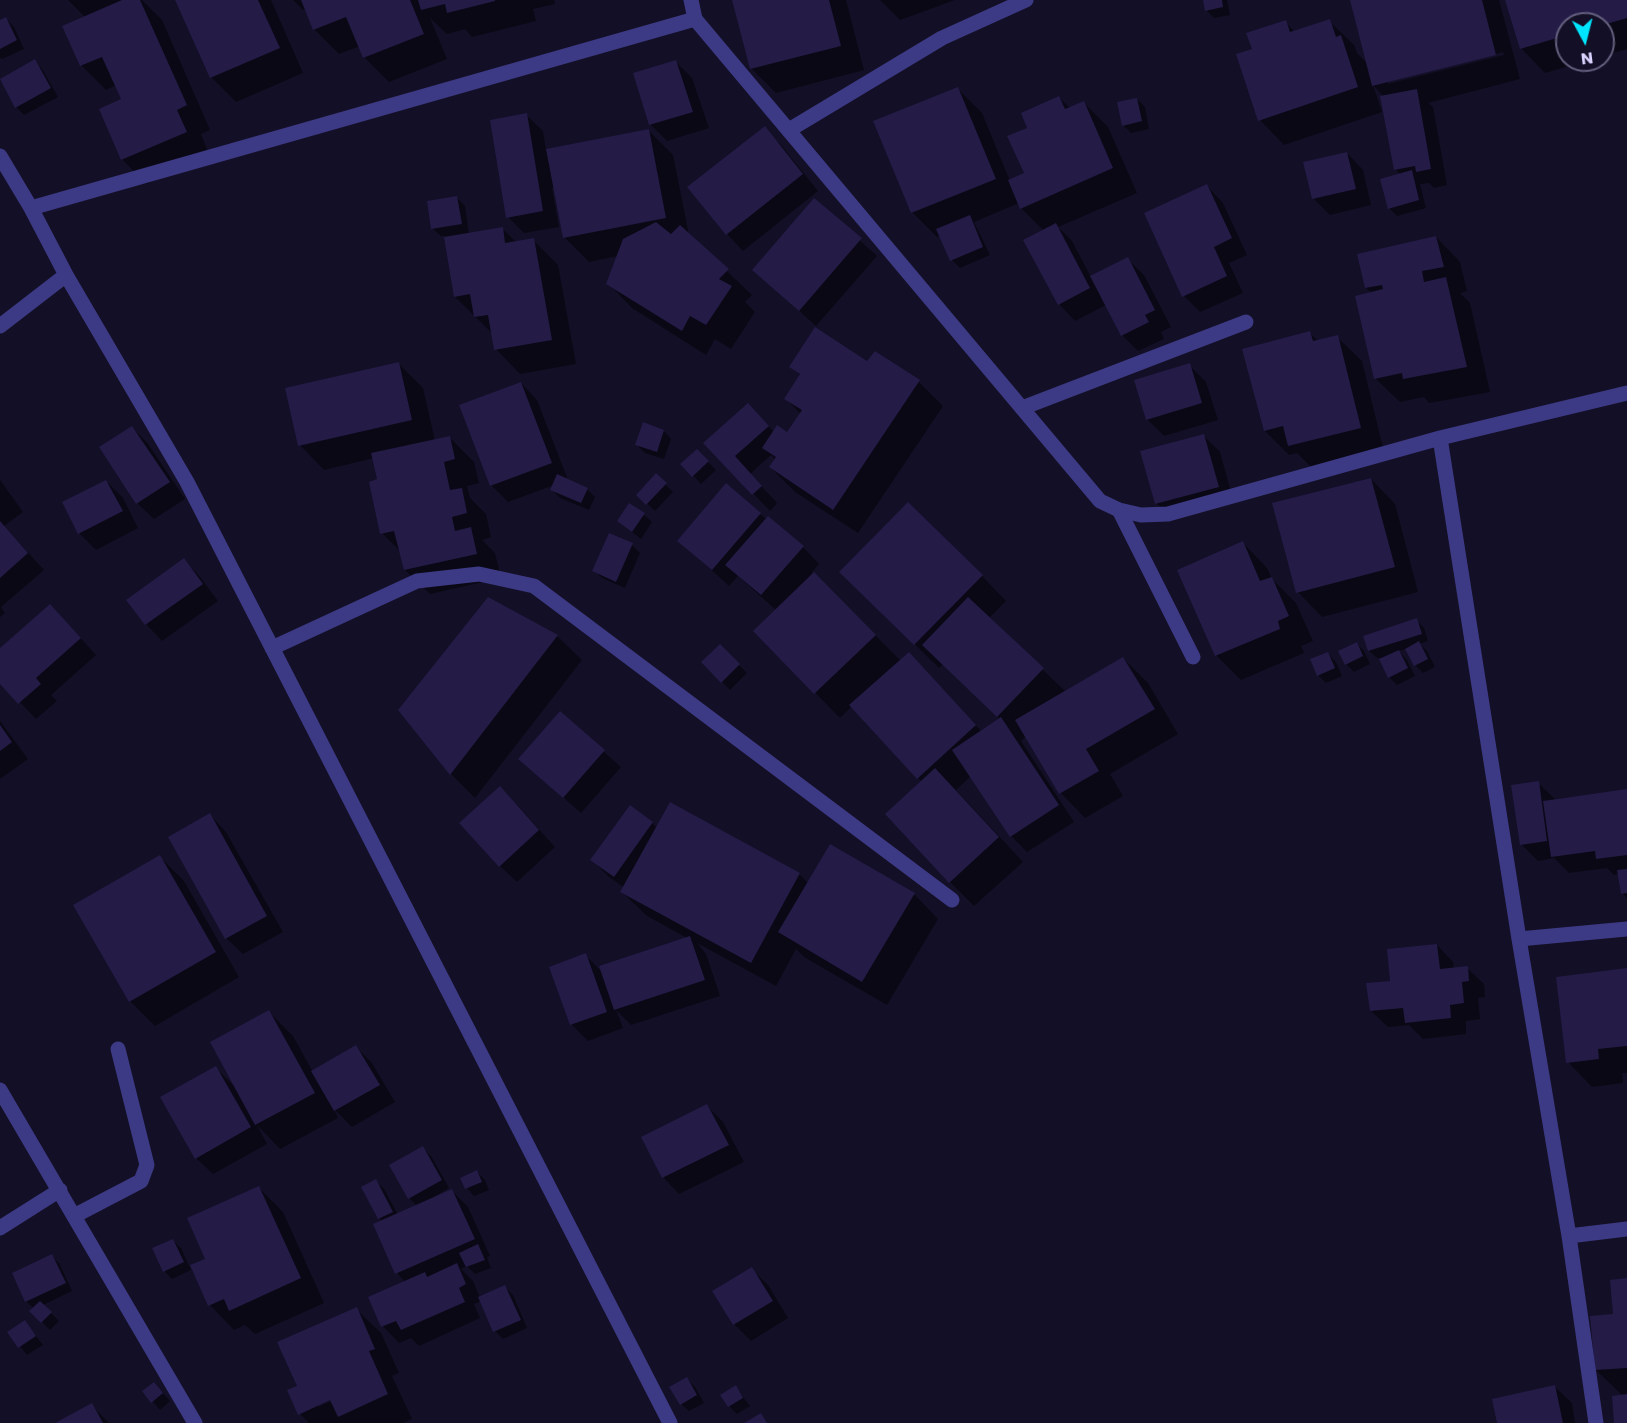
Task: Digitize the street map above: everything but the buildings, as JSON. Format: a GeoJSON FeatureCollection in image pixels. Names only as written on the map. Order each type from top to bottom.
{"type":"FeatureCollection","features":[{"type":"Feature","properties":{"kind":"street"},"geometry":{"type":"LineString","coordinates":[[691,0],[695,19],[1100,501],[1119,510],[1141,515],[1168,514],[1440,438],[1627,393]]}},
{"type":"Feature","properties":{"kind":"street"},"geometry":{"type":"LineString","coordinates":[[789,130],[942,38],[1026,0]]}},
{"type":"Feature","properties":{"kind":"street"},"geometry":{"type":"LineString","coordinates":[[31,208],[695,19]]}},
{"type":"Feature","properties":{"kind":"street"},"geometry":{"type":"LineString","coordinates":[[0,156],[31,208],[66,275],[187,482],[670,1423]]}},
{"type":"Feature","properties":{"kind":"street"},"geometry":{"type":"LineString","coordinates":[[0,326],[66,275]]}},
{"type":"Feature","properties":{"kind":"street"},"geometry":{"type":"LineString","coordinates":[[1022,408],[1246,322]]}},
{"type":"Feature","properties":{"kind":"street"},"geometry":{"type":"LineString","coordinates":[[1440,438],[1519,939],[1569,1236],[1596,1423]]}},
{"type":"Feature","properties":{"kind":"street"},"geometry":{"type":"LineString","coordinates":[[1119,510],[1193,657]]}},
{"type":"Feature","properties":{"kind":"street"},"geometry":{"type":"LineString","coordinates":[[272,648],[417,580],[479,574],[534,586],[952,900]]}},
{"type":"Feature","properties":{"kind":"street"},"geometry":{"type":"LineString","coordinates":[[1519,939],[1627,929]]}},
{"type":"Feature","properties":{"kind":"street"},"geometry":{"type":"LineString","coordinates":[[74,1216],[141,1181],[147,1165],[118,1049]]}},
{"type":"Feature","properties":{"kind":"street"},"geometry":{"type":"LineString","coordinates":[[0,1090],[195,1423]]}},
{"type":"Feature","properties":{"kind":"street"},"geometry":{"type":"LineString","coordinates":[[0,1228],[60,1190]]}},
{"type":"Feature","properties":{"kind":"street"},"geometry":{"type":"LineString","coordinates":[[1569,1236],[1627,1229]]}}]}
